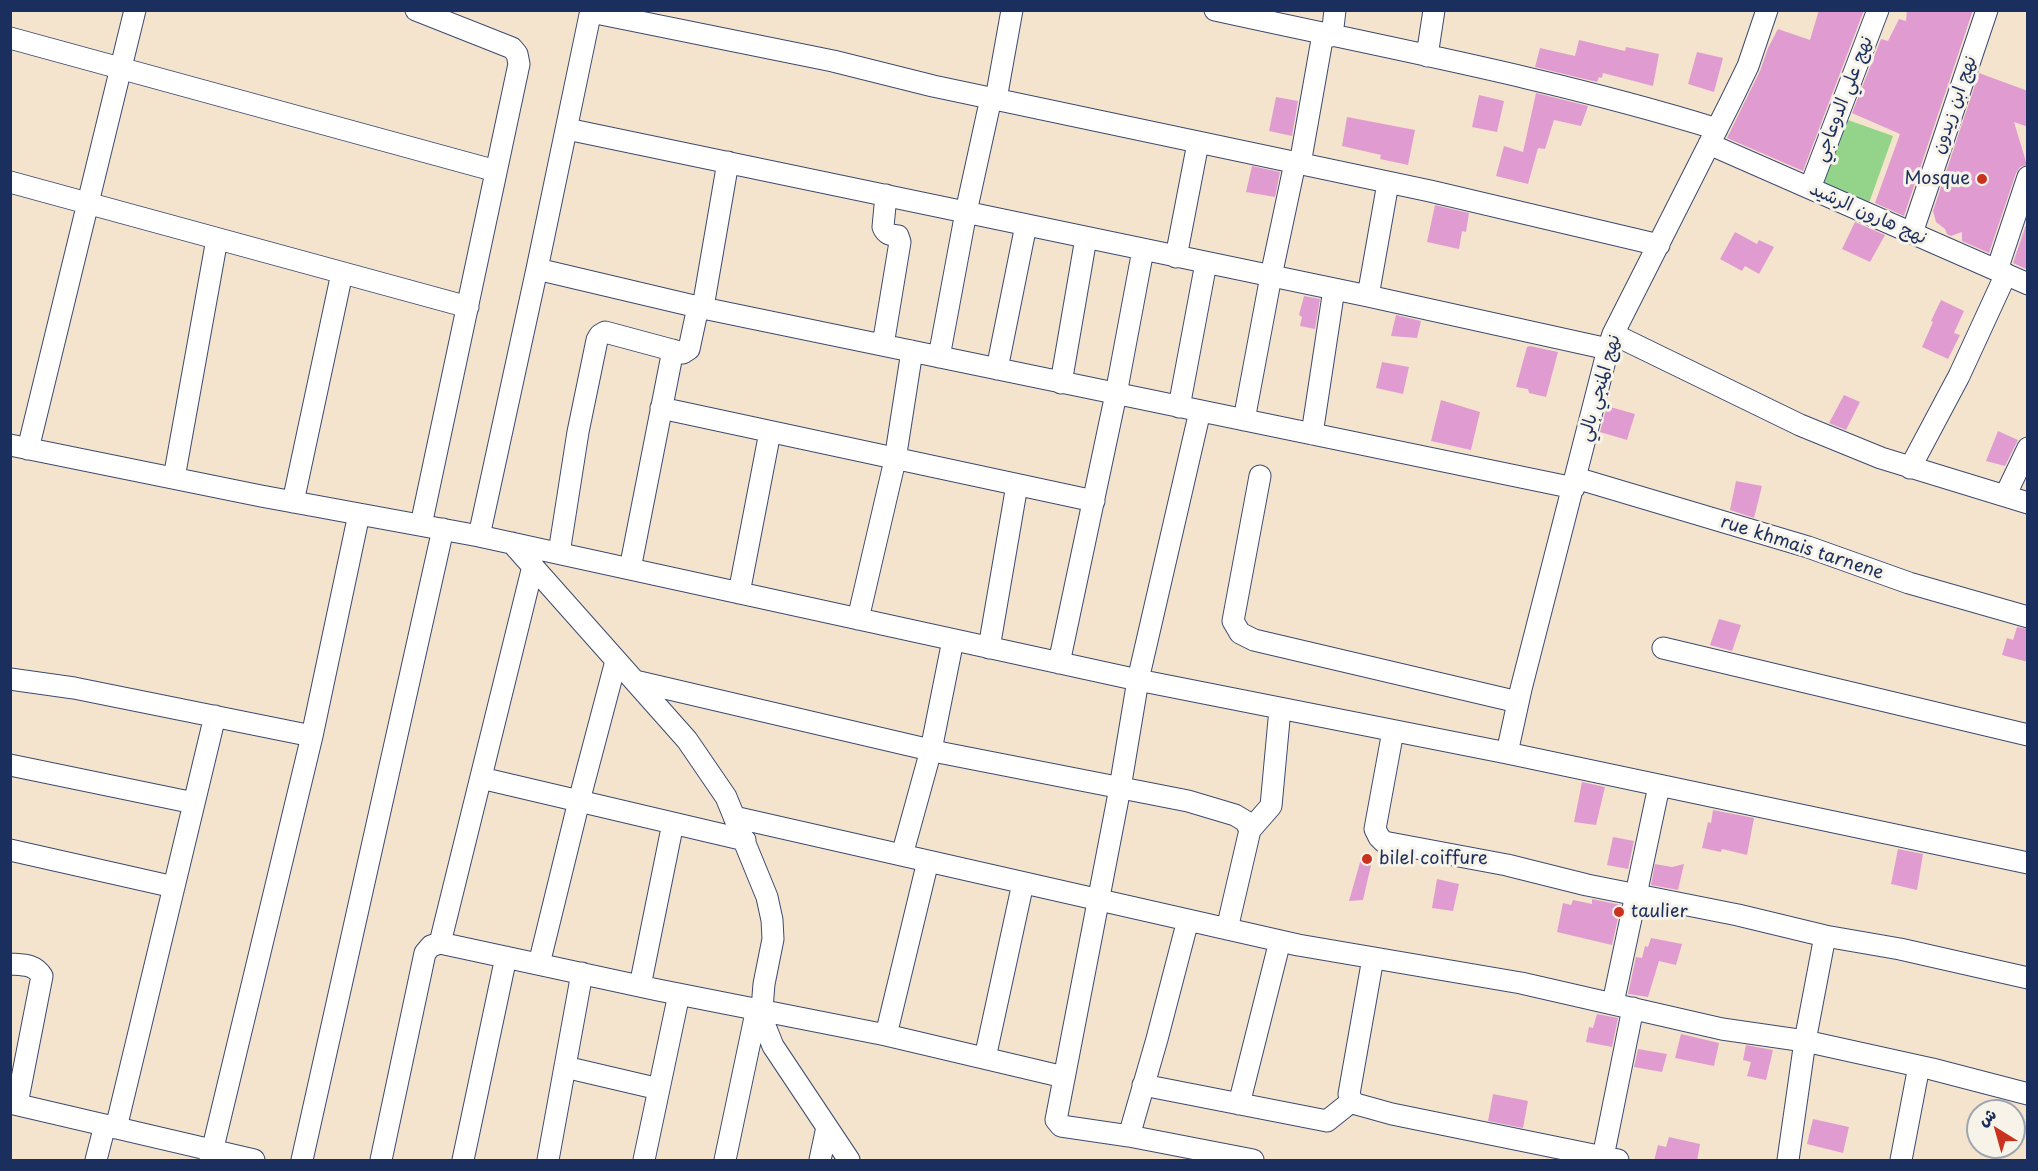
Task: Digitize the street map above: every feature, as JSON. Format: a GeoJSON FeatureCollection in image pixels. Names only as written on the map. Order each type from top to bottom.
{"type":"FeatureCollection","features":[{"type":"Feature","properties":{"kind":"street"},"geometry":{"type":"LineString","coordinates":[[135,10],[88,204],[19,447],[512,543],[1138,680],[1507,753],[2028,863]]}},
{"type":"Feature","properties":{"kind":"street"},"geometry":{"type":"LineString","coordinates":[[416,10],[512,48],[517,54],[519,64],[422,525]]}},
{"type":"Feature","properties":{"kind":"street"},"geometry":{"type":"LineString","coordinates":[[939,357],[966,212],[994,99],[1012,10]]}},
{"type":"Feature","properties":{"kind":"street","name":"نهج هارون الرشيد"},"geometry":{"type":"LineString","coordinates":[[1215,10],[1551,84],[1654,110],[1713,136],[1810,188],[2028,284]]}},
{"type":"Feature","properties":{"kind":"street"},"geometry":{"type":"LineString","coordinates":[[1244,420],[1271,276],[1327,35],[1335,10]]}},
{"type":"Feature","properties":{"kind":"street"},"geometry":{"type":"LineString","coordinates":[[1426,56],[1434,10]]}},
{"type":"Feature","properties":{"kind":"street","name":"نهج المنجي بالي"},"geometry":{"type":"LineString","coordinates":[[1507,753],[1518,702],[1611,341],[1748,66],[1767,10]]}},
{"type":"Feature","properties":{"kind":"street","name":"نهج علي الدوعاجي"},"geometry":{"type":"LineString","coordinates":[[1810,188],[1878,10]]}},
{"type":"Feature","properties":{"kind":"street","name":"نهج ابن زيدون"},"geometry":{"type":"LineString","coordinates":[[1912,233],[1987,10]]}},
{"type":"Feature","properties":{"kind":"street"},"geometry":{"type":"LineString","coordinates":[[478,536],[591,11],[1298,163],[1659,244]]}},
{"type":"Feature","properties":{"kind":"street"},"geometry":{"type":"LineString","coordinates":[[10,38],[496,171]]}},
{"type":"Feature","properties":{"kind":"street"},"geometry":{"type":"LineString","coordinates":[[567,129],[1368,296],[1611,341],[1800,425],[1910,468],[2028,503]]}},
{"type":"Feature","properties":{"kind":"street"},"geometry":{"type":"LineString","coordinates":[[1176,256],[1198,143]]}},
{"type":"Feature","properties":{"kind":"street"},"geometry":{"type":"LineString","coordinates":[[559,553],[578,432],[597,340],[605,332],[683,353],[689,349],[700,307],[728,162]]}},
{"type":"Feature","properties":{"kind":"street"},"geometry":{"type":"LineString","coordinates":[[10,182],[468,307]]}},
{"type":"Feature","properties":{"kind":"street"},"geometry":{"type":"LineString","coordinates":[[1368,296],[1388,183]]}},
{"type":"Feature","properties":{"kind":"street"},"geometry":{"type":"LineString","coordinates":[[1910,468],[1959,376],[2001,272],[2026,189]]}},
{"type":"Feature","properties":{"kind":"street"},"geometry":{"type":"LineString","coordinates":[[883,345],[900,242],[898,236],[890,235],[885,231],[886,195]]}},
{"type":"Feature","properties":{"kind":"street"},"geometry":{"type":"LineString","coordinates":[[997,369],[1026,225]]}},
{"type":"Feature","properties":{"kind":"street"},"geometry":{"type":"LineString","coordinates":[[1061,383],[1086,238]]}},
{"type":"Feature","properties":{"kind":"street"},"geometry":{"type":"LineString","coordinates":[[174,478],[217,239]]}},
{"type":"Feature","properties":{"kind":"street"},"geometry":{"type":"LineString","coordinates":[[1059,663],[1116,394],[1143,250]]}},
{"type":"Feature","properties":{"kind":"street"},"geometry":{"type":"LineString","coordinates":[[1179,407],[1206,262]]}},
{"type":"Feature","properties":{"kind":"street","name":"rue khmais tarnene"},"geometry":{"type":"LineString","coordinates":[[537,269],[700,307],[1061,383],[1312,434],[1575,483],[1808,547],[1910,583],[2028,617]]}},
{"type":"Feature","properties":{"kind":"street"},"geometry":{"type":"LineString","coordinates":[[293,502],[342,273]]}},
{"type":"Feature","properties":{"kind":"street"},"geometry":{"type":"LineString","coordinates":[[1312,434],[1334,289]]}},
{"type":"Feature","properties":{"kind":"street"},"geometry":{"type":"LineString","coordinates":[[630,569],[673,350]]}},
{"type":"Feature","properties":{"kind":"street"},"geometry":{"type":"LineString","coordinates":[[858,619],[895,460],[912,351]]}},
{"type":"Feature","properties":{"kind":"street"},"geometry":{"type":"LineString","coordinates":[[661,408],[1094,501]]}},
{"type":"Feature","properties":{"kind":"street"},"geometry":{"type":"LineString","coordinates":[[1200,411],[1138,680],[1120,788],[1056,1120],[1061,1126],[1129,1136],[1253,1161]]}},
{"type":"Feature","properties":{"kind":"street"},"geometry":{"type":"LineString","coordinates":[[739,593],[770,432]]}},
{"type":"Feature","properties":{"kind":"street"},"geometry":{"type":"LineString","coordinates":[[2005,496],[2028,448]]}},
{"type":"Feature","properties":{"kind":"street"},"geometry":{"type":"LineString","coordinates":[[1260,476],[1233,621],[1240,633],[1254,640],[1518,702]]}},
{"type":"Feature","properties":{"kind":"street"},"geometry":{"type":"LineString","coordinates":[[988,648],[1017,485]]}},
{"type":"Feature","properties":{"kind":"street"},"geometry":{"type":"LineString","coordinates":[[211,1156],[312,736],[359,514]]}},
{"type":"Feature","properties":{"kind":"street"},"geometry":{"type":"LineString","coordinates":[[302,1161],[443,529]]}},
{"type":"Feature","properties":{"kind":"street"},"geometry":{"type":"LineString","coordinates":[[512,543],[693,748],[726,797],[767,897],[773,939],[760,1009],[725,1161]]}},
{"type":"Feature","properties":{"kind":"street"},"geometry":{"type":"LineString","coordinates":[[440,943],[533,566]]}},
{"type":"Feature","properties":{"kind":"street"},"geometry":{"type":"LineString","coordinates":[[902,855],[931,750],[953,640]]}},
{"type":"Feature","properties":{"kind":"street"},"geometry":{"type":"LineString","coordinates":[[1663,648],[2028,735]]}},
{"type":"Feature","properties":{"kind":"street"},"geometry":{"type":"LineString","coordinates":[[539,964],[616,661]]}},
{"type":"Feature","properties":{"kind":"street"},"geometry":{"type":"LineString","coordinates":[[10,679],[74,688],[312,736]]}},
{"type":"Feature","properties":{"kind":"street"},"geometry":{"type":"LineString","coordinates":[[635,681],[931,750],[1188,801],[1235,815],[1245,821],[1250,830]]}},
{"type":"Feature","properties":{"kind":"street"},"geometry":{"type":"LineString","coordinates":[[1227,929],[1250,830],[1271,806],[1280,709]]}},
{"type":"Feature","properties":{"kind":"street"},"geometry":{"type":"LineString","coordinates":[[96,1161],[111,1126],[174,887],[215,716]]}},
{"type":"Feature","properties":{"kind":"street"},"geometry":{"type":"LineString","coordinates":[[1393,731],[1375,829],[1384,842],[1507,865],[1637,896],[1738,915],[1825,936],[1900,949],[2028,978]]}},
{"type":"Feature","properties":{"kind":"street"},"geometry":{"type":"LineString","coordinates":[[10,765],[194,804]]}},
{"type":"Feature","properties":{"kind":"street"},"geometry":{"type":"LineString","coordinates":[[481,778],[745,840]]}},
{"type":"Feature","properties":{"kind":"street"},"geometry":{"type":"LineString","coordinates":[[1373,958],[1352,1070],[1349,1094],[1352,1101],[1392,1114],[1610,1159],[1623,1005],[1637,896],[1659,786]]}},
{"type":"Feature","properties":{"kind":"street"},"geometry":{"type":"LineString","coordinates":[[734,817],[1280,941],[1521,983],[1722,1029],[1805,1041],[1919,1066],[2028,1094]]}},
{"type":"Feature","properties":{"kind":"street"},"geometry":{"type":"LineString","coordinates":[[640,986],[673,823]]}},
{"type":"Feature","properties":{"kind":"street"},"geometry":{"type":"LineString","coordinates":[[10,850],[174,887]]}},
{"type":"Feature","properties":{"kind":"street"},"geometry":{"type":"LineString","coordinates":[[886,1035],[928,861]]}},
{"type":"Feature","properties":{"kind":"street"},"geometry":{"type":"LineString","coordinates":[[985,1058],[1023,883]]}},
{"type":"Feature","properties":{"kind":"street"},"geometry":{"type":"LineString","coordinates":[[1129,1136],[1188,920]]}},
{"type":"Feature","properties":{"kind":"street"},"geometry":{"type":"LineString","coordinates":[[1788,1161],[1805,1041],[1825,936]]}},
{"type":"Feature","properties":{"kind":"street"},"geometry":{"type":"LineString","coordinates":[[1239,1104],[1280,941]]}},
{"type":"Feature","properties":{"kind":"street"},"geometry":{"type":"LineString","coordinates":[[381,1161],[425,953],[431,946],[440,943],[886,1035],[1064,1077]]}},
{"type":"Feature","properties":{"kind":"street"},"geometry":{"type":"LineString","coordinates":[[463,1161],[506,957]]}},
{"type":"Feature","properties":{"kind":"street"},"geometry":{"type":"LineString","coordinates":[[10,964],[30,965],[42,976],[14,1104],[111,1126],[211,1156],[254,1161]]}},
{"type":"Feature","properties":{"kind":"street"},"geometry":{"type":"LineString","coordinates":[[548,1161],[582,973]]}},
{"type":"Feature","properties":{"kind":"street"},"geometry":{"type":"LineString","coordinates":[[644,1161],[680,994]]}},
{"type":"Feature","properties":{"kind":"street"},"geometry":{"type":"LineString","coordinates":[[760,1009],[773,1046],[849,1161]]}},
{"type":"Feature","properties":{"kind":"street"},"geometry":{"type":"LineString","coordinates":[[1901,1161],[1919,1066]]}},
{"type":"Feature","properties":{"kind":"street"},"geometry":{"type":"LineString","coordinates":[[565,1067],[659,1089]]}},
{"type":"Feature","properties":{"kind":"street"},"geometry":{"type":"LineString","coordinates":[[1143,1085],[1327,1121],[1352,1101]]}},
{"type":"Feature","properties":{"kind":"street"},"geometry":{"type":"LineString","coordinates":[[820,1161],[827,1127]]}},
{"type":"Feature","properties":{"kind":"green space"},"geometry":{"type":"Polygon","coordinates":[[[1848,120],[1893,136],[1869,203],[1822,186],[1848,120]]]}},
{"type":"Feature","properties":{"kind":"building"},"geometry":{"type":"Polygon","coordinates":[[[1819,10],[1864,10],[1803,171],[1727,138],[1778,29],[1810,40],[1819,10]]]}},
{"type":"Feature","properties":{"kind":"building"},"geometry":{"type":"Polygon","coordinates":[[[1907,10],[1973,10],[1904,216],[1875,203],[1900,134],[1852,113],[1881,39],[1888,41],[1899,19],[1906,21],[1907,10]]]}},
{"type":"Feature","properties":{"kind":"building"},"geometry":{"type":"Polygon","coordinates":[[[1579,40],[1625,51],[1626,47],[1659,54],[1653,86],[1603,73],[1602,78],[1599,77],[1597,82],[1535,67],[1540,48],[1575,56],[1579,40]]]}},
{"type":"Feature","properties":{"kind":"building"},"geometry":{"type":"Polygon","coordinates":[[[1697,52],[1723,58],[1714,92],[1688,84],[1697,52]]]}},
{"type":"Feature","properties":{"kind":"building"},"geometry":{"type":"Polygon","coordinates":[[[1979,73],[2028,91],[2028,127],[2014,122],[2027,165],[2020,167],[2016,173],[1989,253],[1962,241],[1962,232],[1951,236],[1947,234],[1945,229],[1936,222],[1933,211],[1979,73]]]}},
{"type":"Feature","properties":{"kind":"building"},"geometry":{"type":"Polygon","coordinates":[[[1536,93],[1588,106],[1581,126],[1554,120],[1545,149],[1538,148],[1528,184],[1496,176],[1504,146],[1523,152],[1536,93]]]}},
{"type":"Feature","properties":{"kind":"building"},"geometry":{"type":"Polygon","coordinates":[[[1479,95],[1504,101],[1497,132],[1472,127],[1479,95]]]}},
{"type":"Feature","properties":{"kind":"building"},"geometry":{"type":"Polygon","coordinates":[[[1276,97],[1298,101],[1292,136],[1269,131],[1276,97]]]}},
{"type":"Feature","properties":{"kind":"building"},"geometry":{"type":"Polygon","coordinates":[[[1347,117],[1415,130],[1408,165],[1380,159],[1381,155],[1342,146],[1347,117]]]}},
{"type":"Feature","properties":{"kind":"building"},"geometry":{"type":"Polygon","coordinates":[[[1252,166],[1280,172],[1275,197],[1246,192],[1252,166]]]}},
{"type":"Feature","properties":{"kind":"building"},"geometry":{"type":"Polygon","coordinates":[[[1435,205],[1469,213],[1466,232],[1462,231],[1459,249],[1427,242],[1435,205]]]}},
{"type":"Feature","properties":{"kind":"building"},"geometry":{"type":"Polygon","coordinates":[[[2028,219],[2028,270],[2013,263],[2028,219]]]}},
{"type":"Feature","properties":{"kind":"building"},"geometry":{"type":"Polygon","coordinates":[[[1855,222],[1885,235],[1870,262],[1842,249],[1855,222]]]}},
{"type":"Feature","properties":{"kind":"building"},"geometry":{"type":"Polygon","coordinates":[[[1735,232],[1757,244],[1759,240],[1774,247],[1759,274],[1745,266],[1742,271],[1720,259],[1735,232]]]}},
{"type":"Feature","properties":{"kind":"building"},"geometry":{"type":"Polygon","coordinates":[[[1304,296],[1320,299],[1315,329],[1300,326],[1302,317],[1299,315],[1304,296]]]}},
{"type":"Feature","properties":{"kind":"building"},"geometry":{"type":"Polygon","coordinates":[[[1941,300],[1964,311],[1954,333],[1960,335],[1948,359],[1922,347],[1941,300]]]}},
{"type":"Feature","properties":{"kind":"building"},"geometry":{"type":"Polygon","coordinates":[[[1396,315],[1421,321],[1417,338],[1391,336],[1396,315]]]}},
{"type":"Feature","properties":{"kind":"building"},"geometry":{"type":"Polygon","coordinates":[[[1527,347],[1558,352],[1546,397],[1529,393],[1528,389],[1516,387],[1527,347]]]}},
{"type":"Feature","properties":{"kind":"building"},"geometry":{"type":"Polygon","coordinates":[[[1382,362],[1409,367],[1403,394],[1376,388],[1382,362]]]}},
{"type":"Feature","properties":{"kind":"building"},"geometry":{"type":"Polygon","coordinates":[[[1844,395],[1860,402],[1846,430],[1829,423],[1844,395]]]}},
{"type":"Feature","properties":{"kind":"building"},"geometry":{"type":"Polygon","coordinates":[[[1441,400],[1480,412],[1471,450],[1431,441],[1441,400]]]}},
{"type":"Feature","properties":{"kind":"building"},"geometry":{"type":"Polygon","coordinates":[[[1607,406],[1635,414],[1627,440],[1600,432],[1607,406]]]}},
{"type":"Feature","properties":{"kind":"building"},"geometry":{"type":"Polygon","coordinates":[[[1998,431],[2018,440],[2005,466],[1986,461],[1998,431]]]}},
{"type":"Feature","properties":{"kind":"building"},"geometry":{"type":"Polygon","coordinates":[[[1736,481],[1762,486],[1754,518],[1730,510],[1736,481]]]}},
{"type":"Feature","properties":{"kind":"building"},"geometry":{"type":"Polygon","coordinates":[[[1719,619],[1741,625],[1732,651],[1710,645],[1719,619]]]}},
{"type":"Feature","properties":{"kind":"building"},"geometry":{"type":"Polygon","coordinates":[[[2017,627],[2028,629],[2028,662],[2002,655],[2007,638],[2013,640],[2017,627]]]}},
{"type":"Feature","properties":{"kind":"building"},"geometry":{"type":"Polygon","coordinates":[[[1582,782],[1605,787],[1596,825],[1574,822],[1582,782]]]}},
{"type":"Feature","properties":{"kind":"building"},"geometry":{"type":"Polygon","coordinates":[[[1713,810],[1754,818],[1747,855],[1722,849],[1721,852],[1702,848],[1713,810]]]}},
{"type":"Feature","properties":{"kind":"building"},"geometry":{"type":"Polygon","coordinates":[[[1613,837],[1634,841],[1628,869],[1607,865],[1613,837]]]}},
{"type":"Feature","properties":{"kind":"building"},"geometry":{"type":"Polygon","coordinates":[[[1898,849],[1923,854],[1917,890],[1891,884],[1898,849]]]}},
{"type":"Feature","properties":{"kind":"building"},"geometry":{"type":"Polygon","coordinates":[[[1361,859],[1372,861],[1363,900],[1349,901],[1361,859]]]}},
{"type":"Feature","properties":{"kind":"building"},"geometry":{"type":"Polygon","coordinates":[[[1655,864],[1672,867],[1684,864],[1678,890],[1651,885],[1655,864]]]}},
{"type":"Feature","properties":{"kind":"building"},"geometry":{"type":"Polygon","coordinates":[[[1437,879],[1459,884],[1453,911],[1432,908],[1437,879]]]}},
{"type":"Feature","properties":{"kind":"building"},"geometry":{"type":"Polygon","coordinates":[[[1592,899],[1621,905],[1612,945],[1557,932],[1563,903],[1571,905],[1573,900],[1592,904],[1592,899]]]}},
{"type":"Feature","properties":{"kind":"building"},"geometry":{"type":"Polygon","coordinates":[[[1651,938],[1682,944],[1676,965],[1659,961],[1648,997],[1628,994],[1636,957],[1642,958],[1645,946],[1648,947],[1651,938]]]}},
{"type":"Feature","properties":{"kind":"building"},"geometry":{"type":"Polygon","coordinates":[[[1597,1014],[1618,1018],[1612,1047],[1586,1042],[1589,1027],[1593,1028],[1597,1014]]]}},
{"type":"Feature","properties":{"kind":"building"},"geometry":{"type":"Polygon","coordinates":[[[1681,1034],[1719,1043],[1714,1066],[1675,1058],[1681,1034]]]}},
{"type":"Feature","properties":{"kind":"building"},"geometry":{"type":"Polygon","coordinates":[[[1746,1045],[1773,1050],[1766,1080],[1747,1076],[1751,1062],[1743,1060],[1746,1045]]]}},
{"type":"Feature","properties":{"kind":"building"},"geometry":{"type":"Polygon","coordinates":[[[1638,1049],[1667,1054],[1662,1072],[1634,1067],[1638,1049]]]}},
{"type":"Feature","properties":{"kind":"building"},"geometry":{"type":"Polygon","coordinates":[[[1493,1094],[1528,1101],[1523,1128],[1488,1121],[1493,1094]]]}},
{"type":"Feature","properties":{"kind":"building"},"geometry":{"type":"Polygon","coordinates":[[[1813,1119],[1849,1127],[1843,1153],[1807,1144],[1813,1119]]]}},
{"type":"Feature","properties":{"kind":"building"},"geometry":{"type":"Polygon","coordinates":[[[1669,1137],[1700,1144],[1697,1161],[1654,1161],[1658,1145],[1666,1147],[1669,1137]]]}},
{"type":"Feature","properties":{"kind":"place","name":"Mosque"},"geometry":{"type":"Point","coordinates":[1982,179]}},
{"type":"Feature","properties":{"kind":"place","name":"bilel coiffure"},"geometry":{"type":"Point","coordinates":[1367,859]}},
{"type":"Feature","properties":{"kind":"place","name":"taulier"},"geometry":{"type":"Point","coordinates":[1619,912]}}]}
